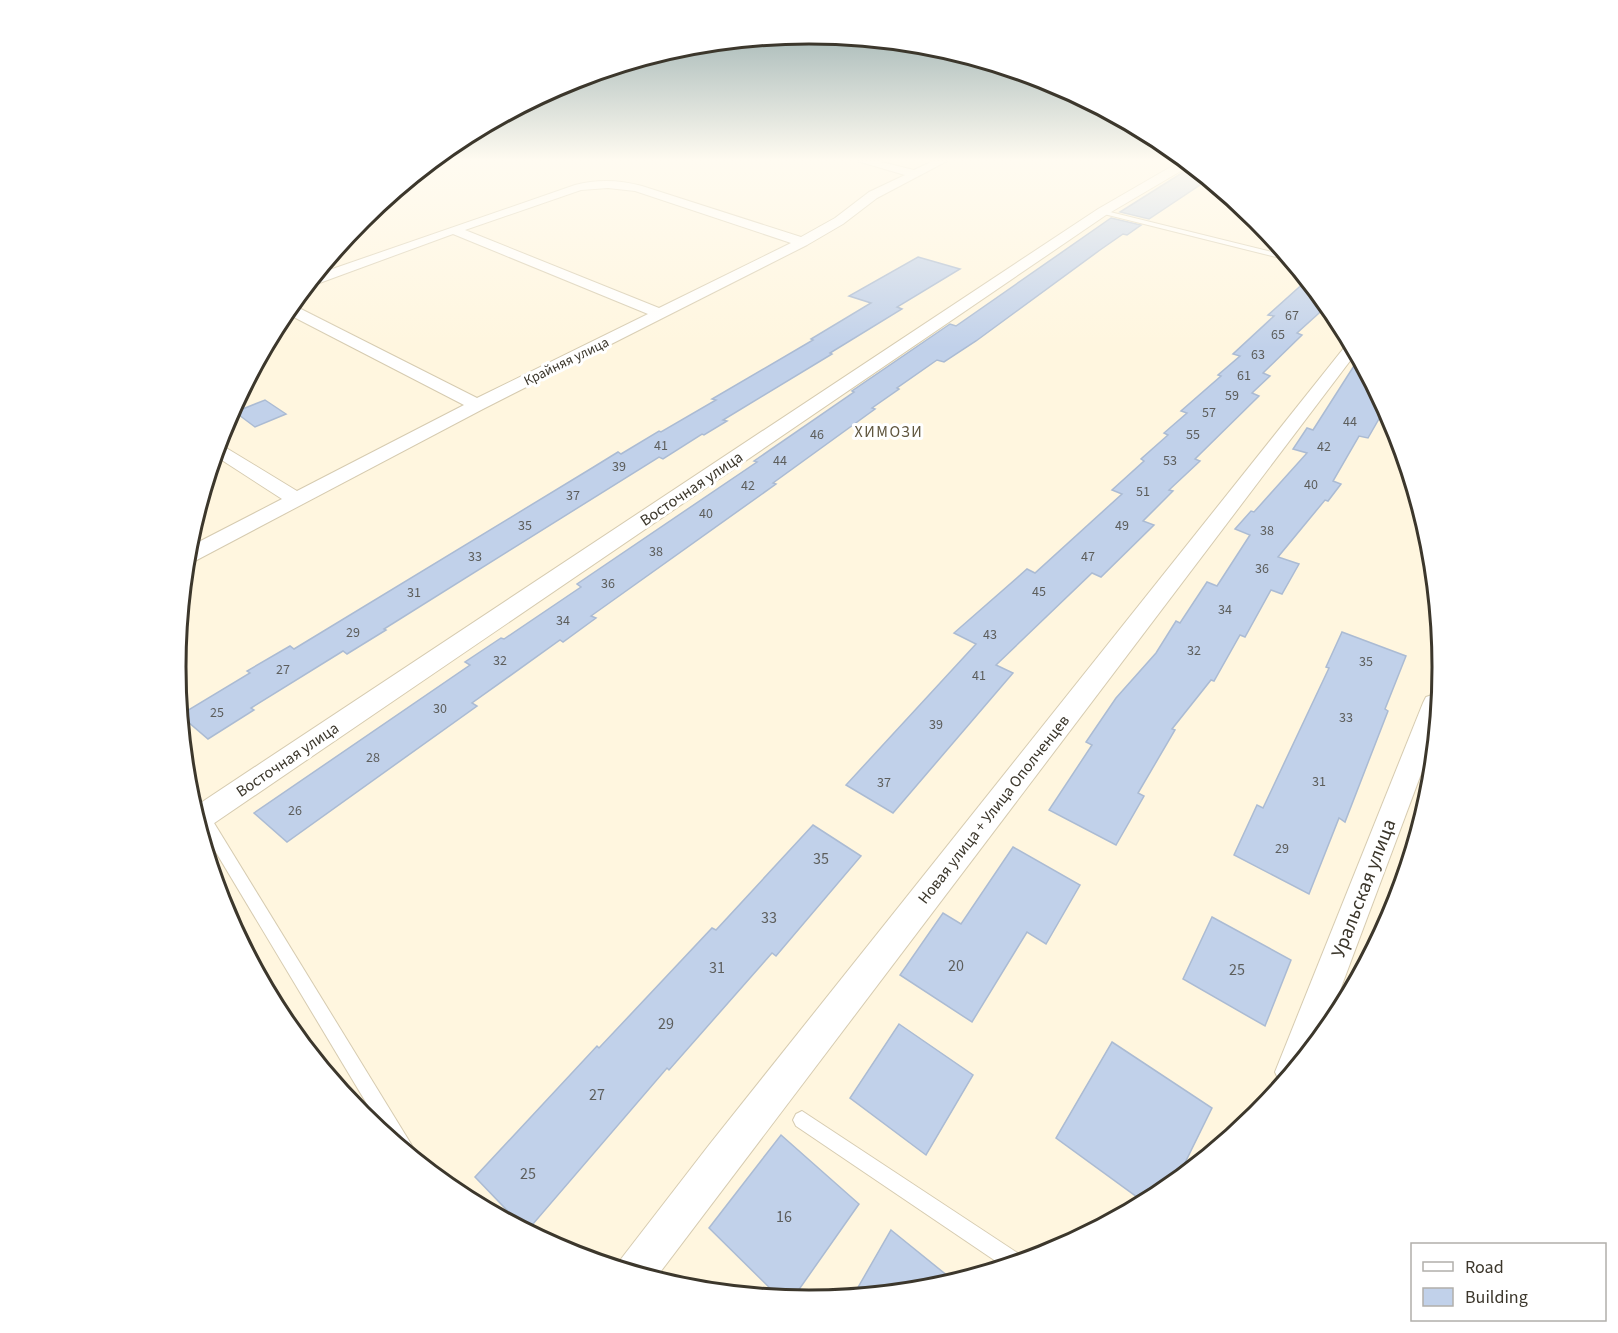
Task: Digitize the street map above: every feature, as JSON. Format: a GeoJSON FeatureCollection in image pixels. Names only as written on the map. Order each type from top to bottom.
{"type":"FeatureCollection","features":[{"type":"Feature","properties":{"kind":"street"},"geometry":{"type":"LineString","coordinates":[[324,277],[473,223]]}},
{"type":"Feature","properties":{"kind":"street"},"geometry":{"type":"LineString","coordinates":[[745,223],[802,242]]}},
{"type":"Feature","properties":{"kind":"street","name":"Крайняя улица"},"geometry":{"type":"LineString","coordinates":[[197,551],[295,498],[662,314],[835,223]]}},
{"type":"Feature","properties":{"kind":"street","name":"Восточная улица"},"geometry":{"type":"LineString","coordinates":[[204,815],[1085,223]]}},
{"type":"Feature","properties":{"kind":"street"},"geometry":{"type":"LineString","coordinates":[[453,230],[662,314]]}},
{"type":"Feature","properties":{"kind":"street"},"geometry":{"type":"LineString","coordinates":[[297,312],[477,405]]}},
{"type":"Feature","properties":{"kind":"street","name":"Новая улица + Улица Ополченцев"},"geometry":{"type":"LineString","coordinates":[[641,1266],[1348,353]]}},
{"type":"Feature","properties":{"kind":"street"},"geometry":{"type":"LineString","coordinates":[[224,453],[295,498]]}},
{"type":"Feature","properties":{"kind":"street","name":"Уральская улица"},"geometry":{"type":"LineString","coordinates":[[1301,1048],[1430,719]]}},
{"type":"Feature","properties":{"kind":"lane"},"geometry":{"type":"LineString","coordinates":[[1147,223],[1277,256]]}},
{"type":"Feature","properties":{"kind":"lane"},"geometry":{"type":"LineString","coordinates":[[208,831],[393,1130]]}},
{"type":"Feature","properties":{"kind":"lane"},"geometry":{"type":"LineString","coordinates":[[802,1120],[1006,1257]]}},
{"type":"Feature","properties":{"kind":"building"},"geometry":{"type":"Polygon","coordinates":[[[1104,223],[1141,225],[1100,250],[976,341],[944,362],[937,360],[897,388],[899,389],[872,408],[875,409],[773,483],[776,484],[591,616],[596,618],[563,642],[560,640],[472,703],[477,706],[287,842],[254,813],[470,665],[465,662],[501,638],[504,639],[581,587],[577,584],[757,462],[754,461],[854,392],[852,391],[950,324],[956,326],[1104,223]]]}},
{"type":"Feature","properties":{"kind":"building"},"geometry":{"type":"Polygon","coordinates":[[[918,257],[960,269],[897,307],[902,309],[830,353],[832,354],[723,420],[727,421],[663,459],[659,457],[347,654],[343,651],[251,708],[254,710],[208,739],[188,722],[187,711],[250,673],[247,671],[290,646],[294,649],[618,452],[621,454],[716,400],[712,399],[871,303],[849,296],[918,257]]]}},
{"type":"Feature","properties":{"kind":"building"},"geometry":{"type":"Polygon","coordinates":[[[1301,285],[1321,311],[1297,333],[1302,335],[1263,373],[1270,376],[1252,393],[1259,396],[1195,459],[1200,461],[1169,490],[1173,491],[1143,521],[1154,525],[1101,577],[1092,573],[996,665],[1013,673],[893,813],[846,785],[976,644],[954,633],[1027,569],[1035,573],[1122,494],[1112,490],[1144,461],[1141,459],[1168,435],[1164,433],[1187,413],[1181,411],[1240,356],[1233,354],[1274,316],[1268,315],[1301,285]]]}},
{"type":"Feature","properties":{"kind":"building"},"geometry":{"type":"Polygon","coordinates":[[[1354,365],[1380,417],[1368,438],[1359,436],[1333,481],[1341,484],[1278,557],[1299,564],[1282,594],[1271,590],[1245,637],[1240,635],[1214,681],[1211,680],[1172,729],[1175,730],[1138,793],[1144,796],[1116,845],[1049,810],[1092,745],[1086,742],[1116,698],[1156,653],[1176,621],[1180,623],[1207,582],[1217,586],[1250,535],[1235,529],[1251,511],[1254,512],[1307,453],[1293,449],[1307,428],[1313,430],[1354,365]]]}},
{"type":"Feature","properties":{"kind":"building"},"geometry":{"type":"Polygon","coordinates":[[[265,400],[286,414],[255,427],[239,415],[242,409],[265,400]]]}},
{"type":"Feature","properties":{"kind":"building"},"geometry":{"type":"Polygon","coordinates":[[[1342,632],[1406,656],[1385,709],[1388,711],[1345,822],[1339,818],[1309,894],[1234,855],[1257,805],[1263,808],[1329,668],[1326,667],[1342,632]]]}},
{"type":"Feature","properties":{"kind":"building"},"geometry":{"type":"Polygon","coordinates":[[[813,825],[861,856],[776,956],[772,953],[669,1070],[667,1068],[532,1225],[509,1212],[475,1177],[597,1046],[599,1048],[712,928],[716,930],[813,825]]]}},
{"type":"Feature","properties":{"kind":"building"},"geometry":{"type":"Polygon","coordinates":[[[1013,847],[1080,885],[1046,944],[1027,932],[972,1022],[900,975],[943,913],[961,924],[1013,847]]]}},
{"type":"Feature","properties":{"kind":"building"},"geometry":{"type":"Polygon","coordinates":[[[1212,917],[1291,960],[1265,1026],[1183,979],[1212,917]]]}},
{"type":"Feature","properties":{"kind":"building"},"geometry":{"type":"Polygon","coordinates":[[[899,1024],[973,1075],[926,1155],[850,1098],[899,1024]]]}},
{"type":"Feature","properties":{"kind":"building"},"geometry":{"type":"Polygon","coordinates":[[[1112,1042],[1212,1108],[1185,1163],[1136,1196],[1056,1138],[1112,1042]]]}},
{"type":"Feature","properties":{"kind":"building"},"geometry":{"type":"Polygon","coordinates":[[[781,1135],[859,1204],[799,1290],[770,1288],[709,1228],[781,1135]]]}},
{"type":"Feature","properties":{"kind":"building"},"geometry":{"type":"Polygon","coordinates":[[[891,1230],[946,1274],[931,1278],[858,1287],[891,1230]]]}},
{"type":"Feature","properties":{"kind":"district","name":"ХИМОЗИ"},"geometry":{"type":"Point","coordinates":[889,431]}}]}
